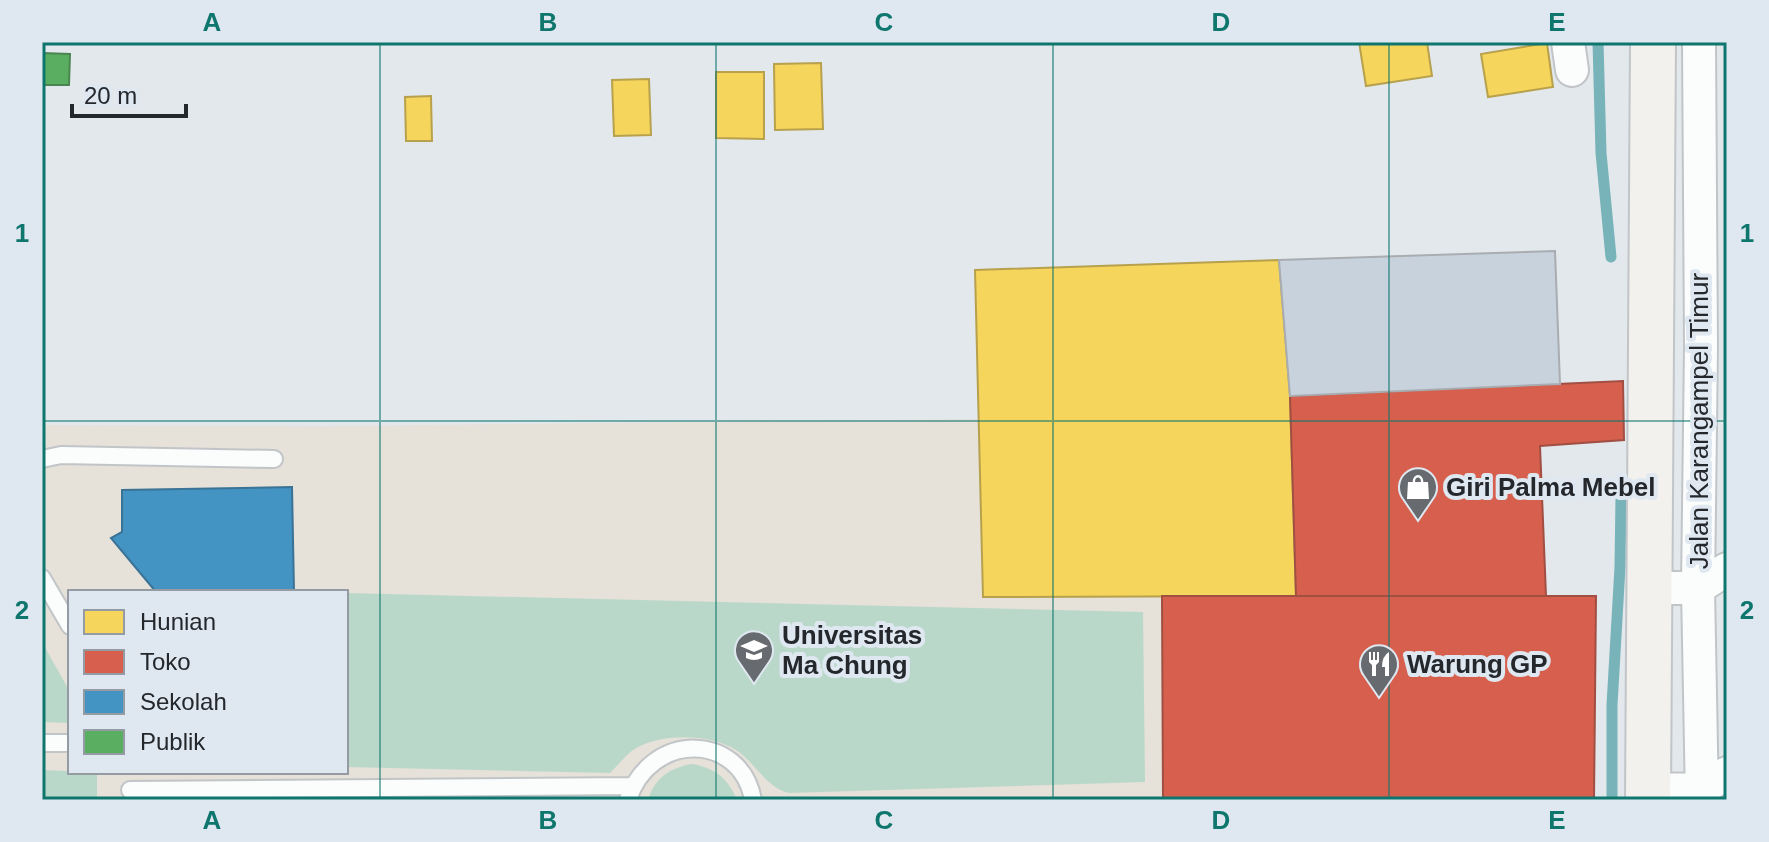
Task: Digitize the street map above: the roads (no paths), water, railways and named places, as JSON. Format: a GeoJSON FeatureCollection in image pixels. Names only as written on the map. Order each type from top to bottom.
{"type":"FeatureCollection","features":[{"type":"Feature","properties":{"kind":"street","name":"Jalan Karangampel Timur"},"geometry":{"type":"LineString","coordinates":[[1648,795],[1653,42]]}},
{"type":"Feature","properties":{"kind":"street","name":"Jalan Karangampel Timur"},"geometry":{"type":"LineString","coordinates":[[1699,42],[1713,155],[1714,346],[1698,588],[1710,787]]}},
{"type":"Feature","properties":{"kind":"street"},"geometry":{"type":"LineString","coordinates":[[1651,588],[1698,588],[1727,569]]}},
{"type":"Feature","properties":{"kind":"street"},"geometry":{"type":"LineString","coordinates":[[1648,795],[1710,787]]}},
{"type":"Feature","properties":{"kind":"lane"},"geometry":{"type":"LineString","coordinates":[[42,459],[61,455],[274,459]]}},
{"type":"Feature","properties":{"kind":"lane"},"geometry":{"type":"LineString","coordinates":[[42,578],[68,623]]}},
{"type":"Feature","properties":{"kind":"lane"},"geometry":{"type":"LineString","coordinates":[[42,743],[68,743]]}},
{"type":"Feature","properties":{"kind":"lane"},"geometry":{"type":"LineString","coordinates":[[126,774],[130,795],[631,793],[642,771],[655,759],[687,748],[704,749],[734,765],[745,778],[753,800]]}},
{"type":"Feature","properties":{"kind":"waterway"},"geometry":{"type":"LineString","coordinates":[[1598,42],[1601,153],[1611,257]]}},
{"type":"Feature","properties":{"kind":"waterway"},"geometry":{"type":"LineString","coordinates":[[1612,800],[1612,705],[1621,497]]}},
{"type":"Feature","properties":{"kind":"place","name":"Giri Palma Mebel"},"geometry":{"type":"Point","coordinates":[1418,521]}},
{"type":"Feature","properties":{"kind":"place","name":"Universitas Ma Chung"},"geometry":{"type":"Point","coordinates":[754,684]}},
{"type":"Feature","properties":{"kind":"place","name":"Warung GP"},"geometry":{"type":"Point","coordinates":[1379,698]}}]}
